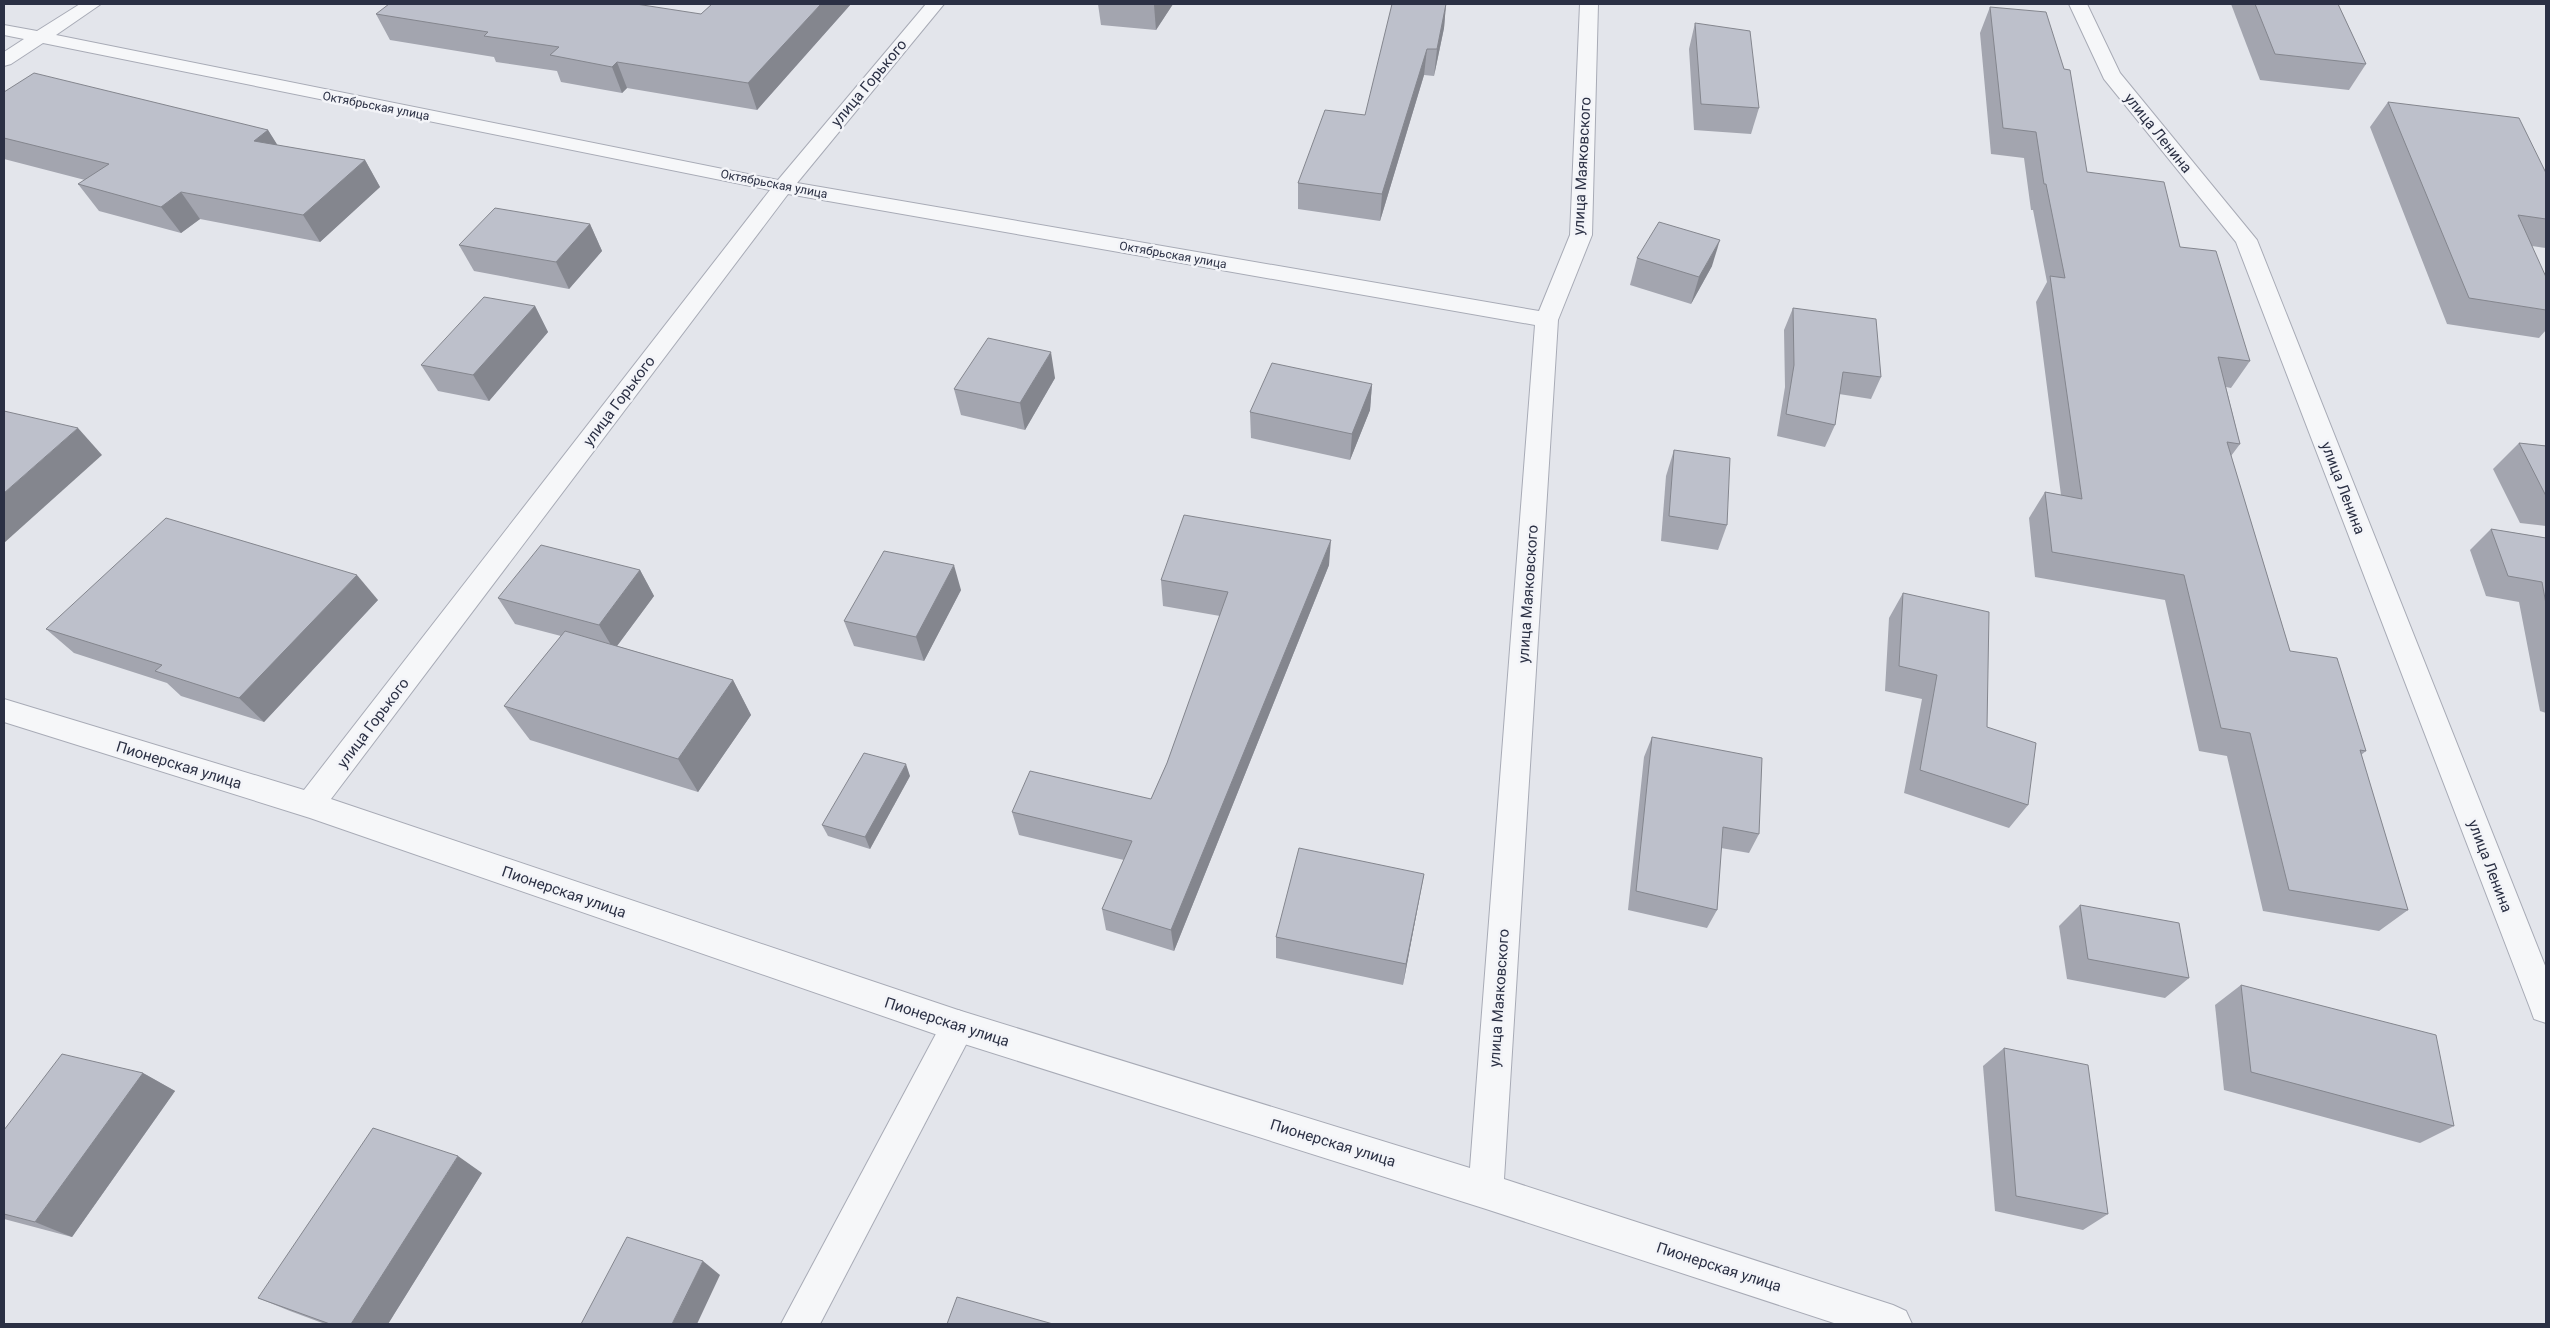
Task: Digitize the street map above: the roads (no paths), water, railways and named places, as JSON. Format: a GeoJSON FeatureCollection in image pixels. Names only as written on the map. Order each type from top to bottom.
{"type":"FeatureCollection","features":[{"type":"Feature","properties":{"kind":"street"},"geometry":{"type":"LineString","coordinates":[[4,60],[92,4]]}},
{"type":"Feature","properties":{"kind":"street","name":"улица Горького"},"geometry":{"type":"LineString","coordinates":[[310,805],[783,187],[935,4]]}},
{"type":"Feature","properties":{"kind":"street","name":"улица Маяковского"},"geometry":{"type":"LineString","coordinates":[[1486,1191],[1547,320],[1581,235],[1589,4]]}},
{"type":"Feature","properties":{"kind":"street","name":"улица Ленина"},"geometry":{"type":"LineString","coordinates":[[2078,4],[2111,75],[2246,240],[2546,1008]]}},
{"type":"Feature","properties":{"kind":"street","name":"Октябрьская улица"},"geometry":{"type":"LineString","coordinates":[[4,30],[783,187],[1547,320]]}},
{"type":"Feature","properties":{"kind":"street","name":"Пионерская улица"},"geometry":{"type":"LineString","coordinates":[[4,711],[310,805],[958,1026],[1486,1191],[1893,1324]]}},
{"type":"Feature","properties":{"kind":"street"},"geometry":{"type":"LineString","coordinates":[[800,1324],[958,1026]]}}]}
